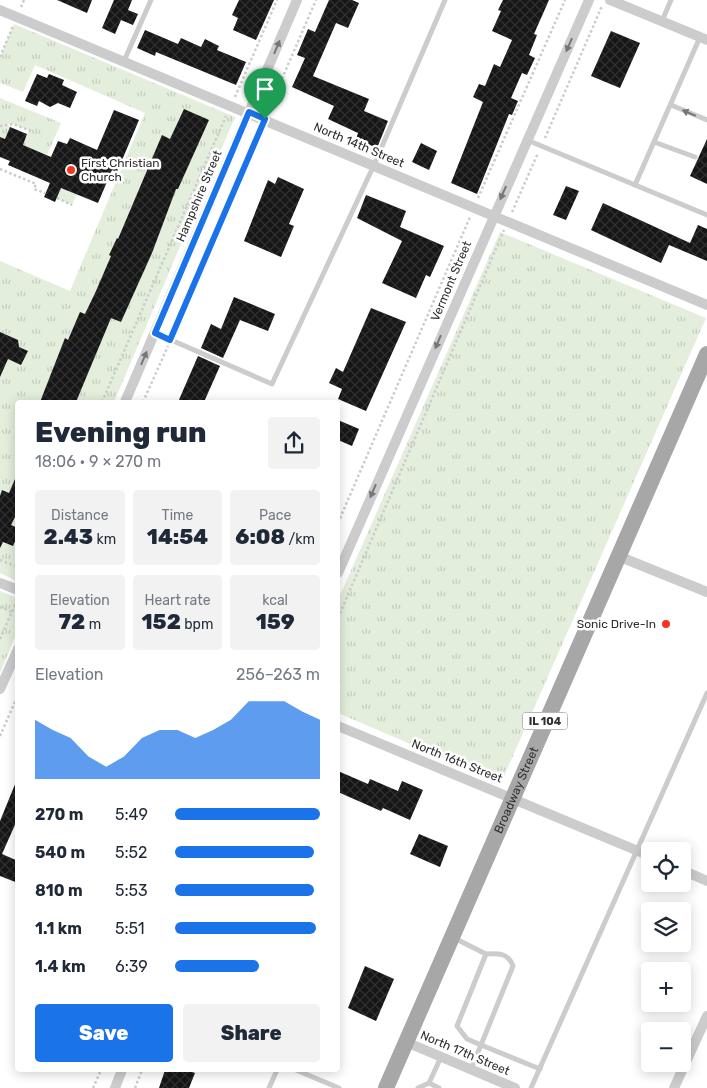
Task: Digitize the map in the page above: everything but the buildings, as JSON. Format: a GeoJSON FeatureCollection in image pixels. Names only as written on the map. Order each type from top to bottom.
{"type":"FeatureCollection","features":[{"type":"Feature","properties":{"kind":"main road","name":"Broadway Street"},"geometry":{"type":"LineString","coordinates":[[386,1088],[511,797],[707,354]]}},
{"type":"Feature","properties":{"kind":"street","name":"Hampshire Street"},"geometry":{"type":"LineString","coordinates":[[126,400],[297,0]]}},
{"type":"Feature","properties":{"kind":"street","name":"Vermont Street"},"geometry":{"type":"LineString","coordinates":[[340,569],[493,215],[589,0]]}},
{"type":"Feature","properties":{"kind":"street"},"geometry":{"type":"LineString","coordinates":[[610,0],[704,38]]}},
{"type":"Feature","properties":{"kind":"street","name":"North 14th Street"},"geometry":{"type":"LineString","coordinates":[[0,10],[249,112],[707,305]]}},
{"type":"Feature","properties":{"kind":"street"},"geometry":{"type":"LineString","coordinates":[[618,556],[707,592]]}},
{"type":"Feature","properties":{"kind":"street"},"geometry":{"type":"LineString","coordinates":[[0,583],[15,589]]}},
{"type":"Feature","properties":{"kind":"street"},"geometry":{"type":"LineString","coordinates":[[0,689],[15,656]]}},
{"type":"Feature","properties":{"kind":"street","name":"North 16th Street"},"geometry":{"type":"LineString","coordinates":[[340,727],[641,852]]}},
{"type":"Feature","properties":{"kind":"street"},"geometry":{"type":"LineString","coordinates":[[691,874],[707,881]]}},
{"type":"Feature","properties":{"kind":"street"},"geometry":{"type":"LineString","coordinates":[[674,1088],[707,1016]]}},
{"type":"Feature","properties":{"kind":"street","name":"North 17th Street"},"geometry":{"type":"LineString","coordinates":[[406,1042],[515,1088]]}},
{"type":"Feature","properties":{"kind":"street"},"geometry":{"type":"LineString","coordinates":[[115,1088],[121,1072]]}},
{"type":"Feature","properties":{"kind":"lane"},"geometry":{"type":"LineString","coordinates":[[124,61],[151,0]]}},
{"type":"Feature","properties":{"kind":"lane"},"geometry":{"type":"LineString","coordinates":[[155,333],[272,384],[374,165],[446,0]]}},
{"type":"Feature","properties":{"kind":"lane"},"geometry":{"type":"LineString","coordinates":[[662,21],[671,0]]}},
{"type":"Feature","properties":{"kind":"lane"},"geometry":{"type":"LineString","coordinates":[[635,185],[704,38]]}},
{"type":"Feature","properties":{"kind":"lane"},"geometry":{"type":"LineString","coordinates":[[671,105],[707,120]]}},
{"type":"Feature","properties":{"kind":"lane"},"geometry":{"type":"LineString","coordinates":[[527,140],[707,215]]}},
{"type":"Feature","properties":{"kind":"lane"},"geometry":{"type":"LineString","coordinates":[[654,142],[695,157]]}},
{"type":"Feature","properties":{"kind":"lane"},"geometry":{"type":"LineString","coordinates":[[531,1088],[707,693]]}},
{"type":"Feature","properties":{"kind":"lane"},"geometry":{"type":"LineString","coordinates":[[451,937],[486,954],[500,953],[510,958],[513,966],[471,1069]]}},
{"type":"Feature","properties":{"kind":"lane"},"geometry":{"type":"LineString","coordinates":[[486,954],[457,1026],[467,1039],[540,1069]]}},
{"type":"Feature","properties":{"kind":"lane"},"geometry":{"type":"LineString","coordinates":[[418,1088],[429,1083],[441,1057]]}},
{"type":"Feature","properties":{"kind":"lane"},"geometry":{"type":"LineString","coordinates":[[269,1088],[276,1072]]}},
{"type":"Feature","properties":{"kind":"lane"},"geometry":{"type":"LineString","coordinates":[[301,1072],[339,1088]]}},
{"type":"Feature","properties":{"kind":"lane"},"geometry":{"type":"LineString","coordinates":[[429,1083],[439,1088]]}},
{"type":"Feature","properties":{"kind":"path"},"geometry":{"type":"LineString","coordinates":[[103,400],[277,0]]}},
{"type":"Feature","properties":{"kind":"path"},"geometry":{"type":"LineString","coordinates":[[145,400],[316,0]]}},
{"type":"Feature","properties":{"kind":"path"},"geometry":{"type":"LineString","coordinates":[[340,518],[565,0]]}},
{"type":"Feature","properties":{"kind":"path"},"geometry":{"type":"LineString","coordinates":[[340,613],[605,0]]}},
{"type":"Feature","properties":{"kind":"path"},"geometry":{"type":"LineString","coordinates":[[0,57],[17,17]]}},
{"type":"Feature","properties":{"kind":"path"},"geometry":{"type":"LineString","coordinates":[[0,126],[13,124],[31,131]]}},
{"type":"Feature","properties":{"kind":"path"},"geometry":{"type":"LineString","coordinates":[[0,169],[36,184],[34,189],[45,193]]}},
{"type":"Feature","properties":{"kind":"path"},"geometry":{"type":"LineString","coordinates":[[57,198],[72,205]]}},
{"type":"Feature","properties":{"kind":"path"},"geometry":{"type":"LineString","coordinates":[[0,560],[15,566]]}},
{"type":"Feature","properties":{"kind":"path"},"geometry":{"type":"LineString","coordinates":[[0,639],[15,606]]}},
{"type":"Feature","properties":{"kind":"path"},"geometry":{"type":"LineString","coordinates":[[0,607],[12,612]]}},
{"type":"Feature","properties":{"kind":"path"},"geometry":{"type":"LineString","coordinates":[[0,736],[15,702]]}},
{"type":"Feature","properties":{"kind":"path"},"geometry":{"type":"LineString","coordinates":[[93,1088],[100,1072]]}},
{"type":"Feature","properties":{"kind":"path"},"geometry":{"type":"LineString","coordinates":[[134,1088],[141,1072]]}},
{"type":"Feature","properties":{"kind":"green space"},"geometry":{"type":"Polygon","coordinates":[[[14,24],[235,117],[115,400],[15,400],[15,580],[0,573],[0,261],[70,291],[145,113],[35,65],[23,92],[0,83],[0,57],[14,24]]]}},
{"type":"Feature","properties":{"kind":"green space"},"geometry":{"type":"Polygon","coordinates":[[[0,98],[61,123],[47,155],[23,145],[29,130],[13,124],[6,124],[10,127],[5,139],[0,137],[0,98]]]}},
{"type":"Feature","properties":{"kind":"green space"},"geometry":{"type":"Polygon","coordinates":[[[61,188],[77,194],[72,205],[57,198],[61,188]]]}},
{"type":"Feature","properties":{"kind":"green space"},"geometry":{"type":"Polygon","coordinates":[[[500,232],[706,318],[501,783],[340,714],[340,595],[500,232]]]}},
{"type":"Feature","properties":{"kind":"green space"},"geometry":{"type":"Polygon","coordinates":[[[0,591],[15,597],[15,637],[0,673],[0,591]]]}},
{"type":"Feature","properties":{"kind":"place","name":"First Christian Church"},"geometry":{"type":"Point","coordinates":[71,170]}},
{"type":"Feature","properties":{"kind":"place","name":"Sonic Drive-In"},"geometry":{"type":"Point","coordinates":[666,624]}},
{"type":"Feature","properties":{"kind":"route"},"geometry":{"type":"LineString","coordinates":[[249,112],[265,119],[170,340],[155,333],[249,112]]}}]}
